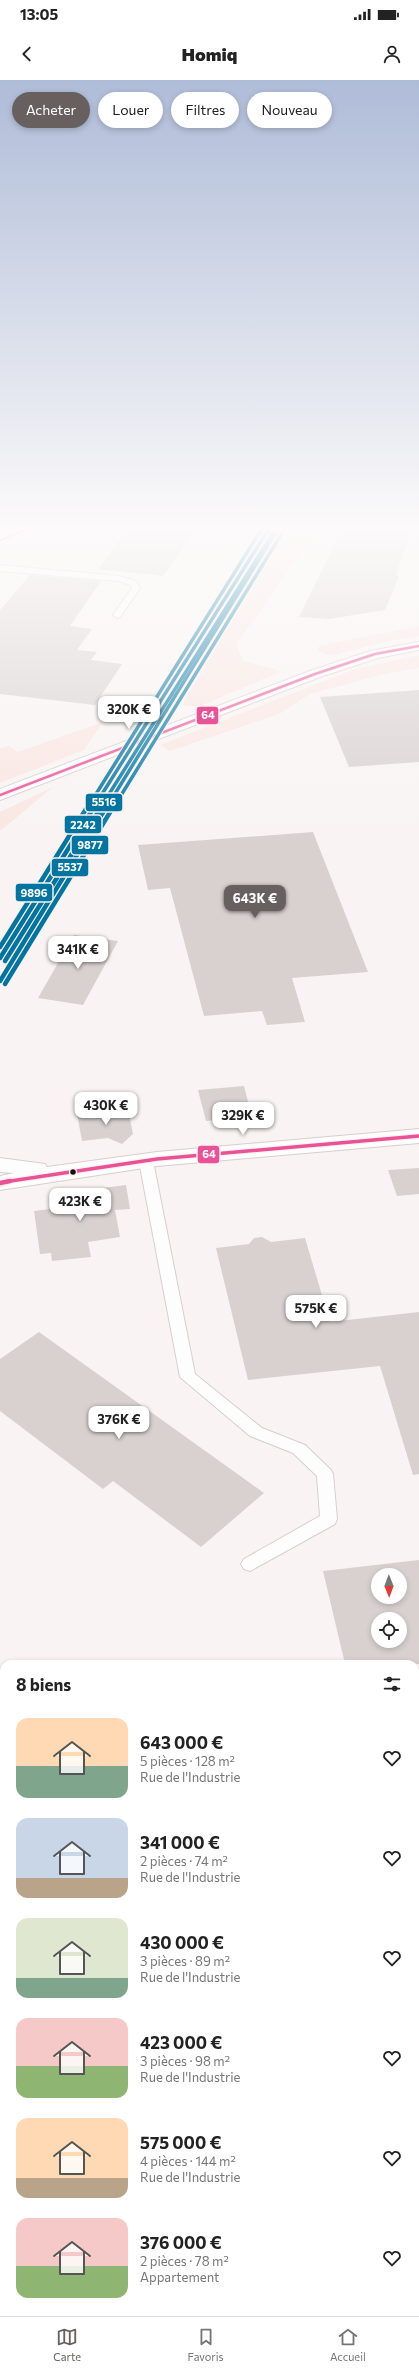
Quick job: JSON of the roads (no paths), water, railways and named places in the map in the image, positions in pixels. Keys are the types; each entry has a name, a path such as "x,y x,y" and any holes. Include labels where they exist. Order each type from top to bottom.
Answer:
{"main road":[{"path":"0,795 343,664 375,654 419,646"},
{"path":"0,1183 54,1172 146,1161 419,1136"},
{"path":"0,1164 54,1172"}],"lane":[{"path":"146,1161 188,1377 256,1432 299,1449 325,1474 329,1519 250,1564"}]}
